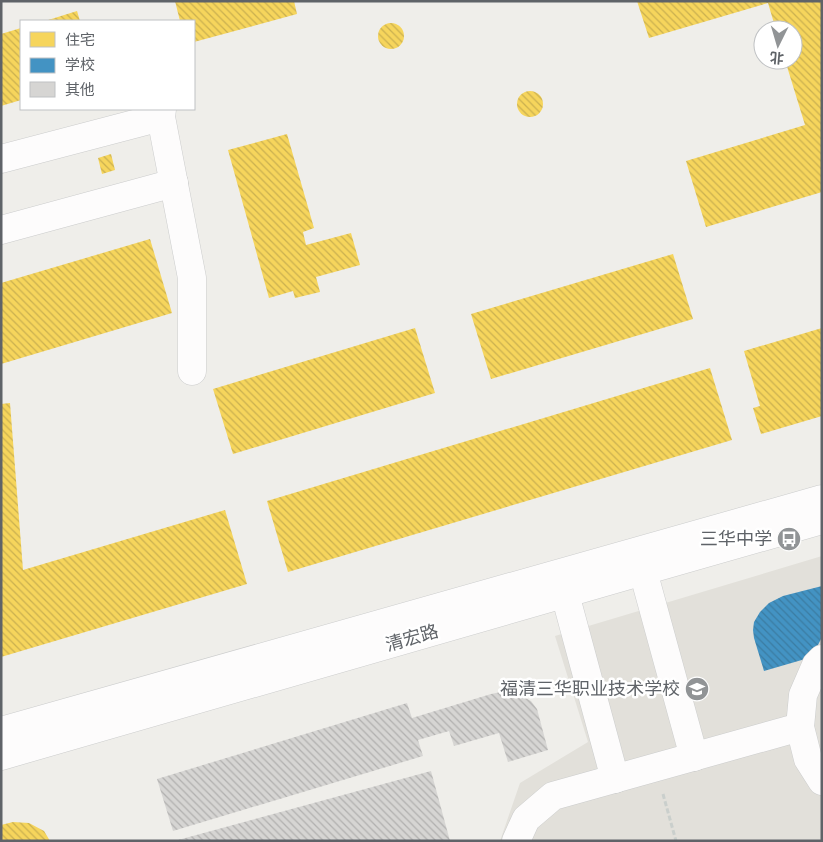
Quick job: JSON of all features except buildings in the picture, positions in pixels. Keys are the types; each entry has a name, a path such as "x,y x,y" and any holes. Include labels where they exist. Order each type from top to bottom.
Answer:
{"street":[{"path":"1,159 161,113 192,278 192,371"},
{"path":"1,230 174,183"},
{"name":"清宏路","path":"1,731 822,499"},
{"name":"清宏路","path":"1,756 822,520"},
{"path":"643,571 694,757"},
{"path":"565,594 615,778"},
{"path":"822,659 816,665 803,695 800,727 808,759 822,781"},
{"path":"516,841 526,819 553,796 800,727"}],"path":[{"path":"655,767 676,841"}],"shaded area":[{"name":"福清三华职业技术学校","path":"822,556 822,841 500,841 520,783 588,742 555,636"}],"place":[{"name":"三华中学","path":"789,539"},
{"name":"福清三华职业技术学校","path":"697,689"}]}
